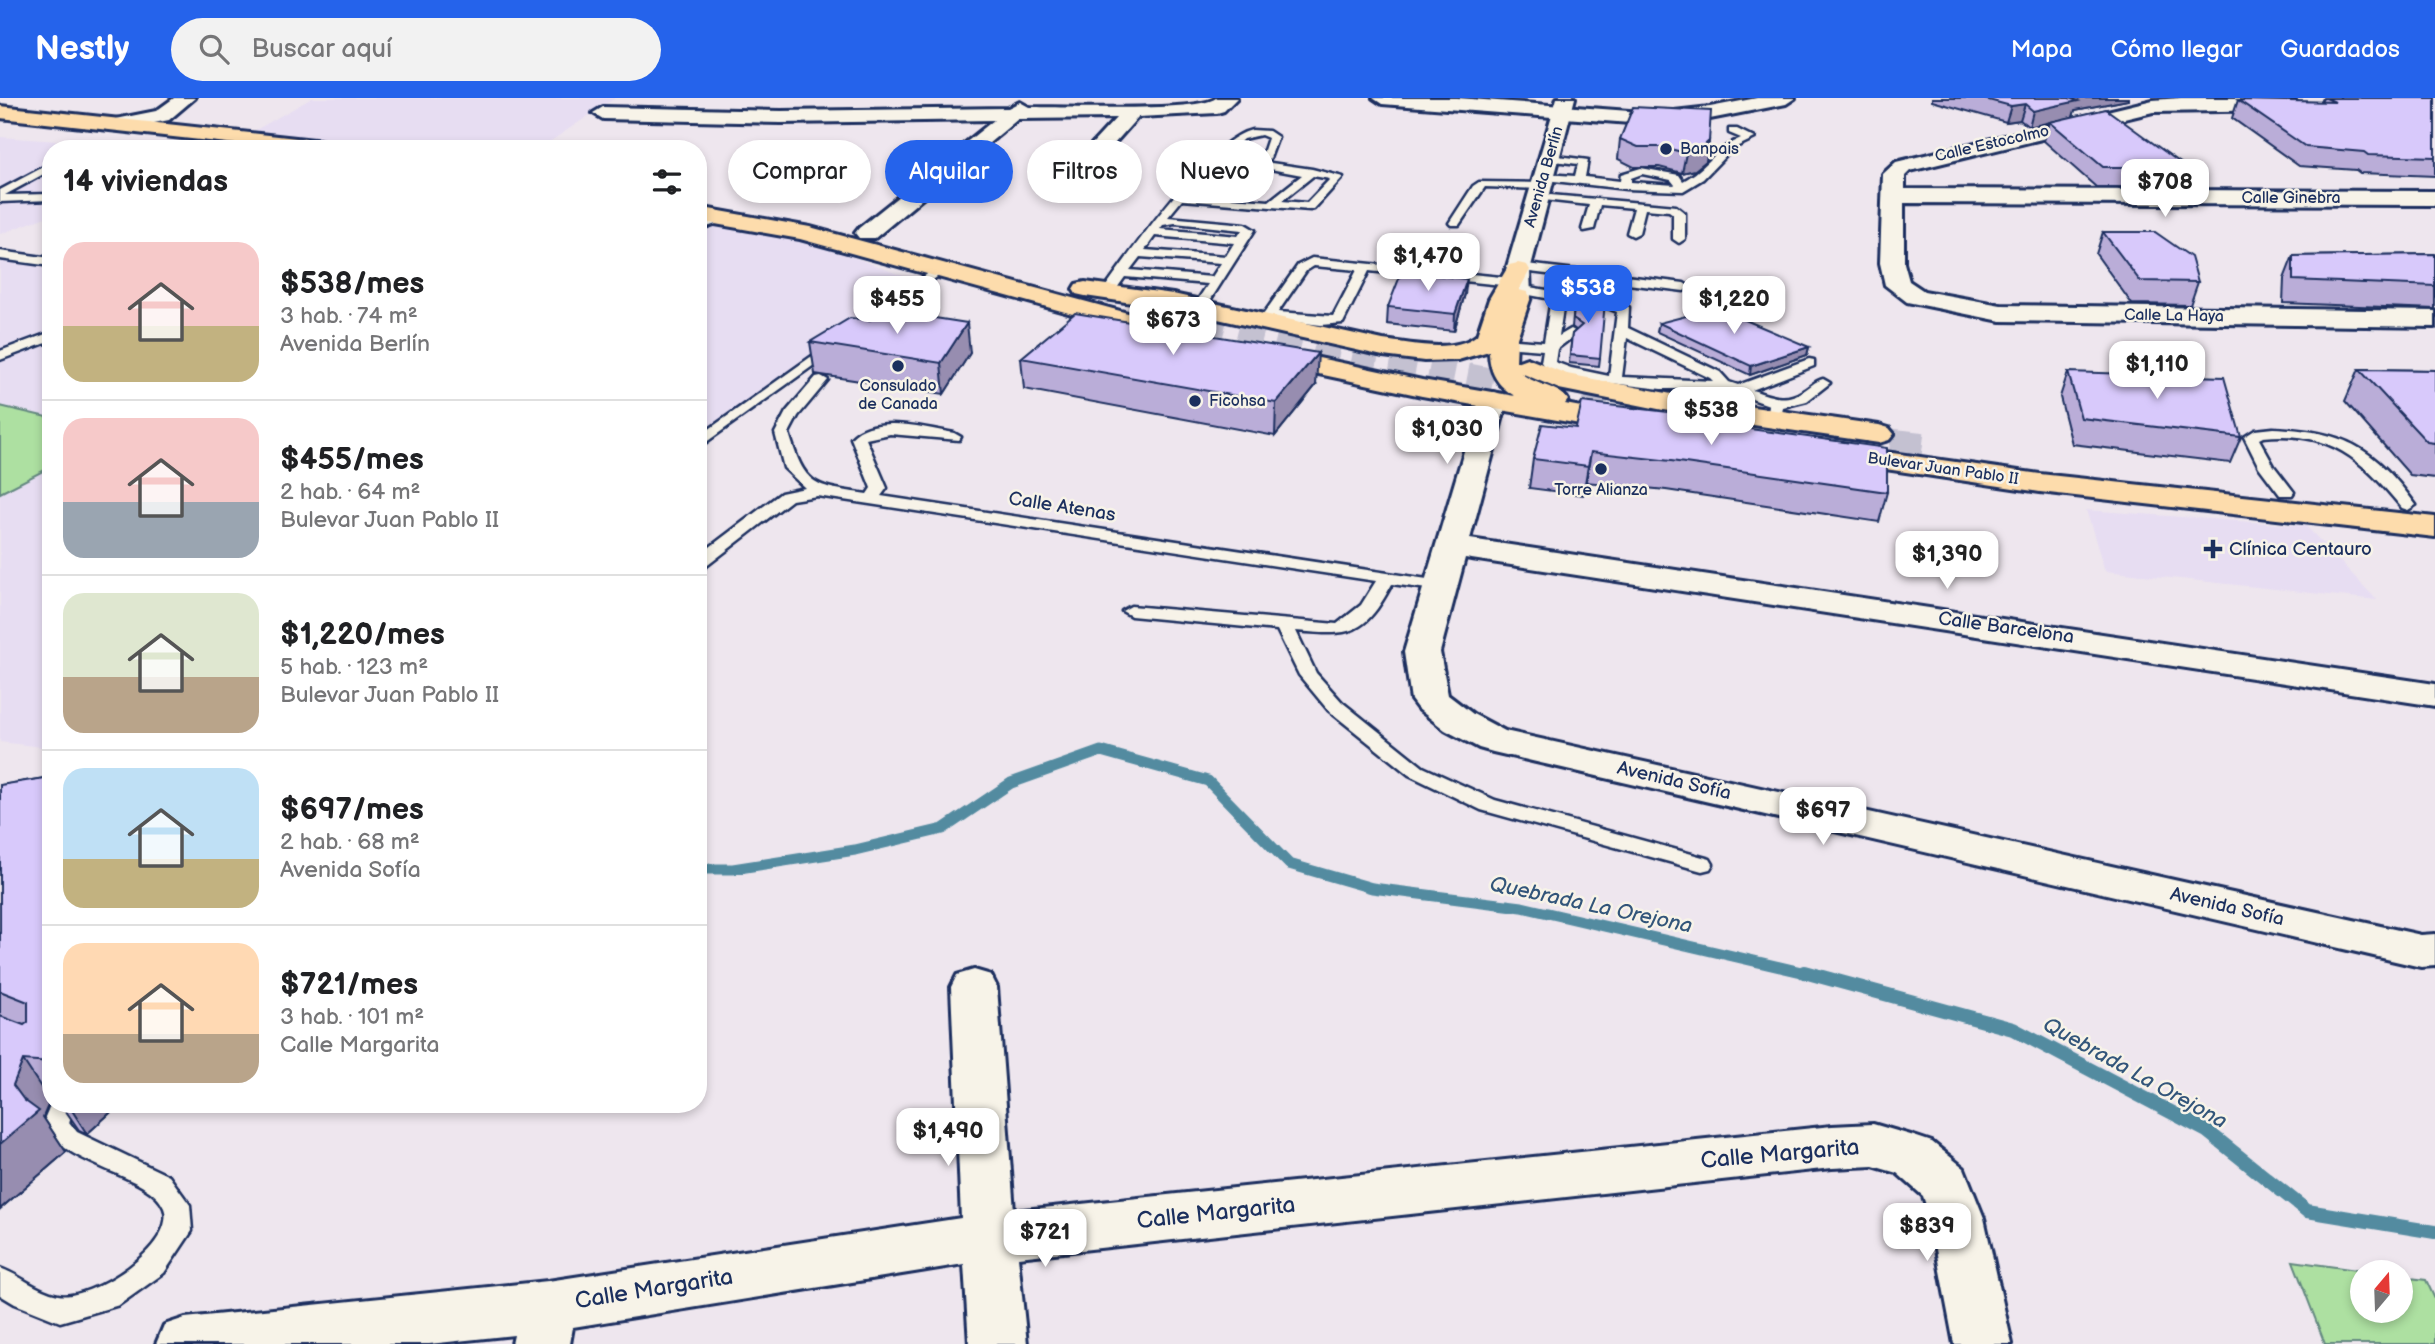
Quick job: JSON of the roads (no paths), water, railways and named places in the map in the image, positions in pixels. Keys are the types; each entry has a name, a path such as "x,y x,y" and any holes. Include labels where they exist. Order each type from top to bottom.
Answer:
{"main road":[{"path":"0,115 118,124 164,123 280,140"},
{"path":"0,115 212,140"},
{"path":"0,126 121,140"},
{"path":"707,197 940,269 1154,329 1203,340"},
{"path":"707,206 808,226 867,233 1199,307 1267,318 1398,352 1448,354 1473,350 1484,344 1491,332 1500,303 1517,281"},
{"path":"707,220 808,226"},
{"path":"1517,281 1518,354 1527,366 1559,381 1775,412 2102,473"},
{"path":"1517,281 1501,365 1510,378 1525,391 1569,405 1638,418 2258,509"},
{"path":"1105,285 1163,308"},
{"name":"Bulevar Juan Pablo II","path":"1239,348 1493,401 1668,430 2040,483 2435,527"},
{"name":"Bulevar Juan Pablo II","path":"1933,450 2102,473 2421,507"}],"street":[{"path":"164,123 186,98"},
{"path":"603,113 781,117 1024,105 1132,112 1208,109 1217,107 1228,98"},
{"path":"1394,98 1564,105 1674,119 1786,98"},
{"name":"Calle Estocolmo","path":"1916,297 1897,285 1892,263 1896,196 1894,174 1909,163 2153,106 2315,104"},
{"path":"867,233 1024,105"},
{"name":"Avenida Berlín","path":"1517,281 1564,105"},
{"path":"1106,140 1132,112"},
{"name":"Calle Ginebra","path":"1896,196 2435,198"},
{"name":"Calle La Haya","path":"1916,297 2001,313 2435,319"},
{"name":"Avenida Sofía","path":"1493,401 1422,652 1430,700 1459,722 1493,740 2421,951 2435,950"},
{"name":"Calle Barcelona","path":"1452,546 2435,695"},
{"path":"974,987 998,1344"},
{"name":"Calle Margarita","path":"185,1344 545,1325 989,1237 1832,1147 1873,1145 1914,1157 1945,1184 1957,1218 1983,1344"}],"lane":[{"path":"1455,223 1477,188 1483,184 1579,180 1626,186 1625,176 1641,172 1675,177 1683,188 1699,177 1728,147 1750,138 1733,131"},
{"path":"1235,140 1246,133 1259,132 1273,137 1272,140"},
{"path":"1544,180 1584,162 1579,180"},
{"path":"1252,203 1302,207 1314,205 1338,177 1274,166"},
{"path":"0,196 42,171"},
{"path":"1272,205 1312,172"},
{"path":"1544,180 1595,201 1678,210 1679,239"},
{"path":"27,199 42,191"},
{"path":"0,196 42,198"},
{"path":"1588,229 1595,201"},
{"path":"1105,285 1136,253 1175,203"},
{"path":"1633,233 1640,205"},
{"path":"1155,227 1175,220 1239,225 1249,230 1199,307"},
{"path":"1136,253 1229,260"},
{"path":"0,255 42,261"},
{"path":"1267,318 1307,264 1319,262 1517,281 1684,287"},
{"path":"1267,318 1328,322 1338,320 1365,267"},
{"path":"707,437 940,269"},
{"path":"1105,285 1216,281"},
{"path":"1517,281 1558,297 1575,299"},
{"path":"1558,297 1548,362 1551,366 1573,373 1688,388 1730,388 1809,363"},
{"path":"1605,302 1621,306 1624,310 1619,324 1615,379"},
{"path":"1619,324 1715,375 1730,388 1775,412 1802,400 1823,383"},
{"path":"1517,344 1551,347 1572,332"},
{"path":"0,356 42,340"},
{"path":"817,491 792,468 782,433 791,415 821,380"},
{"path":"871,499 878,488 858,438 863,433 874,429 954,438"},
{"path":"2286,492 2255,449 2251,437 2260,432 2300,433 2340,441 2373,464 2421,507"},
{"name":"Calle Atenas","path":"707,557 787,496 817,491 1441,586"},
{"path":"1131,611 1326,631 1351,626 1376,599 1386,578"},
{"path":"1284,627 1307,675 1335,706 1416,771 1488,805 1702,864"},
{"path":"0,1280 25,1295 60,1310 109,1296 154,1264 178,1231 177,1205 160,1184 68,1139 55,1124 59,1113"}],"waterway":[{"name":"Quebrada La Orejona","path":"707,869 733,869 855,850 943,829 1011,783 1101,751 1208,781 1289,864 1372,888 1522,907 1810,974"},
{"name":"Quebrada La Orejona","path":"1804,972 2013,1029 2207,1131 2307,1211 2435,1232"}],"tunnel":[{"path":"1163,308 1333,350 1695,421 1854,440"},
{"path":"1840,439 1933,450"}],"place":[{"name":"Banpais","path":"1666,149"},
{"name":"Consulado de Canada","path":"898,366"},
{"name":"Ficohsa","path":"1195,401"},
{"name":"Torre Alianza","path":"1601,469"},
{"name":"Clínica Centauro","path":"2213,549"}]}
